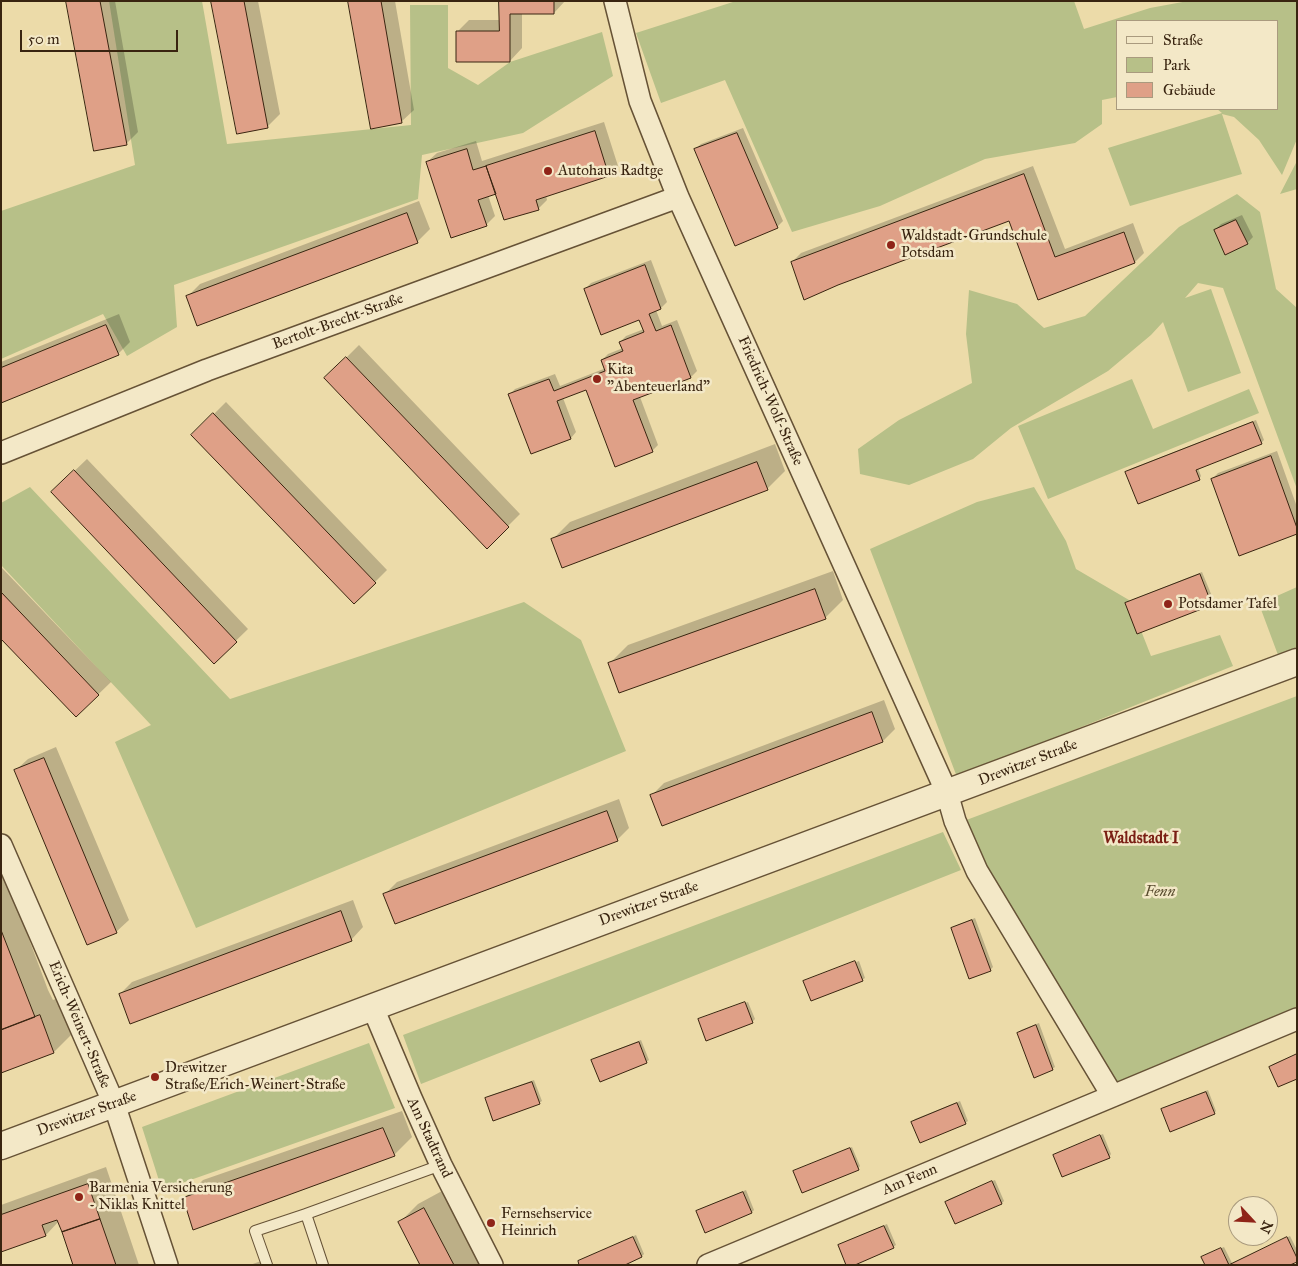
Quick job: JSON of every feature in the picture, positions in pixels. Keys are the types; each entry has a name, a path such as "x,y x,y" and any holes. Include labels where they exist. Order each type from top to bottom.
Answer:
{"street":[{"name":"Friedrich-Wolf-Straße","path":"615,1 640,101 678,197 947,793"},
{"name":"Bertolt-Brecht-Straße","path":"1,453 207,370 678,197"},
{"name":"Drewitzer Straße","path":"1,1146 1297,662"},
{"path":"947,793 955,821 977,871 1112,1095"},
{"name":"Erich-Weinert-Straße","path":"1,845 114,1104 167,1265"},
{"name":"Am Stadtrand","path":"373,1008 441,1165 492,1265"},
{"name":"Am Fenn","path":"708,1265 1297,1019"}],"lane":[{"path":"267,1265 255,1232 441,1165"},
{"path":"306,1214 323,1265"}],"green space":[{"path":"109,1 202,1 227,144 411,125 410,5 448,5 448,68 478,85 510,62 602,32 613,76 523,133 422,155 418,199 174,285 177,327 127,356 103,314 1,359 1,211 135,165"},
{"path":"736,1 1074,1 1084,29 1150,8 1188,1 1297,1 1297,139 1282,175 1259,140 1234,117 1222,114 1242,174 1130,206 1108,148 1222,113 1218,110 1278,110 1278,20 1116,20 1116,97 1102,100 1102,124 1075,143 985,159 880,206 792,232 725,80 661,103 636,33"},
{"path":"1297,161 1297,189 1280,194"},
{"path":"1237,194 1260,212 1276,289 1297,308 1297,489 1223,288 1198,283 1185,298 1211,289 1241,373 1188,392 1163,322 1151,335 1108,371 1011,428 973,459 909,485 860,474 858,449 899,420 972,383 966,334 969,290 1017,304 1044,328 1085,316 1179,227"},
{"path":"1132,379 1153,429 1249,389 1259,413 1048,499 1018,426"},
{"path":"30,487 230,699 524,602 581,640 626,751 196,928 115,742 151,725 1,565 1,503"},
{"path":"1034,487 1066,541 1076,569 1129,600 1151,656 1220,635 1233,666 957,777 870,549 977,502"},
{"path":"1297,587 1297,647 1278,655 1259,604"},
{"name":"Fenn","path":"1297,696 1297,1012 1116,1088 961,822"},
{"path":"943,832 961,870 421,1084 403,1035"},
{"path":"369,1043 395,1108 162,1190 142,1127"}],"building":[{"path":"66,1 100,1 127,145 94,151"},
{"path":"211,1 244,1 268,128 237,134"},
{"path":"348,1 381,1 402,123 371,129"},
{"path":"499,1 554,1 554,14 510,14 510,62 456,62 456,31 499,31"},
{"name":"Autohaus Radtge","path":"595,131 609,176 536,200 539,210 504,220 486,166"},
{"path":"737,133 778,228 735,246 694,149"},
{"path":"467,149 473,170 486,166 496,194 478,200 487,226 451,238 426,162"},
{"name":"Waldstadt-Grundschule Potsdam","path":"1024,174 1055,257 1124,232 1135,263 1038,300 1009,221 838,285 804,300 791,262"},
{"path":"407,213 418,243 197,326 186,296"},
{"path":"1236,220 1248,244 1225,255 1214,230"},
{"path":"645,265 661,309 649,314 656,331 671,325 691,378 633,400 653,452 615,467 586,390 557,401 571,439 531,454 508,394 549,379 554,391 605,371 601,360 623,351 619,342 644,332 639,320 601,335 584,289"},
{"path":"106,325 119,355 1,403 1,368"},
{"path":"346,357 509,527 487,549 324,378"},
{"path":"213,413 376,583 354,604 191,435"},
{"path":"1253,422 1262,444 1196,470 1200,480 1138,504 1125,472"},
{"path":"1271,456 1297,528 1297,534 1239,556 1211,479"},
{"path":"757,462 768,490 562,568 551,539"},
{"path":"74,470 237,642 214,664 51,492"},
{"name":"Potsdamer Tafel","path":"1200,574 1212,605 1137,634 1125,603"},
{"path":"815,589 826,619 619,693 608,663"},
{"path":"1,592 99,695 76,717 1,639"},
{"path":"872,712 883,742 662,826 650,795"},
{"path":"44,758 117,933 87,945 14,770"},
{"path":"607,811 618,841 395,924 383,894"},
{"path":"341,911 352,941 130,1024 119,994"},
{"path":"972,920 991,971 969,979 951,928"},
{"path":"1,930 35,1017 1,1030"},
{"path":"855,961 863,981 811,1001 803,981"},
{"path":"745,1002 753,1023 706,1041 698,1019"},
{"path":"40,1015 54,1053 1,1073 1,1030"},
{"path":"1036,1025 1053,1070 1034,1078 1017,1033"},
{"path":"639,1042 647,1063 600,1082 591,1060"},
{"path":"1297,1054 1297,1079 1278,1087 1269,1067"},
{"path":"532,1082 540,1104 493,1121 485,1098"},
{"path":"1206,1092 1215,1114 1170,1132 1161,1109"},
{"path":"957,1103 966,1124 920,1143 911,1122"},
{"path":"383,1128 395,1156 193,1230 183,1198"},
{"path":"1100,1135 1110,1158 1062,1177 1053,1155"},
{"path":"850,1148 859,1170 802,1193 793,1171"},
{"path":"992,1181 1002,1204 955,1224 945,1202"},
{"path":"88,1184 100,1219 62,1232 57,1220 42,1225 46,1236 1,1252 1,1215"},
{"path":"743,1192 752,1213 705,1233 696,1211"},
{"path":"424,1208 454,1265 420,1265 398,1222"},
{"path":"100,1219 116,1265 73,1265 62,1232"},
{"path":"884,1226 894,1248 855,1265 846,1265 838,1245"},
{"path":"633,1237 642,1257 625,1265 579,1265 578,1261"},
{"path":"1287,1237 1297,1262 1290,1265 1229,1265 1268,1246 1278,1246 1278,1241"},
{"path":"1221,1248 1229,1265 1205,1265 1201,1257"}],"place":[{"name":"Autohaus Radtge","path":"548,171"},
{"name":"Waldstadt-Grundschule Potsdam","path":"891,245"},
{"name":"Kita \"Abenteuerland\"","path":"597,379"},
{"name":"Potsdamer Tafel","path":"1168,604"},
{"name":"Drewitzer Straße/Erich-Weinert-Straße","path":"155,1077"},
{"name":"Barmenia Versicherung - Niklas Knittel","path":"79,1197"},
{"name":"Fernsehservice Heinrich","path":"491,1223"}],"district":[{"name":"Waldstadt I","path":"1141,839"}]}
